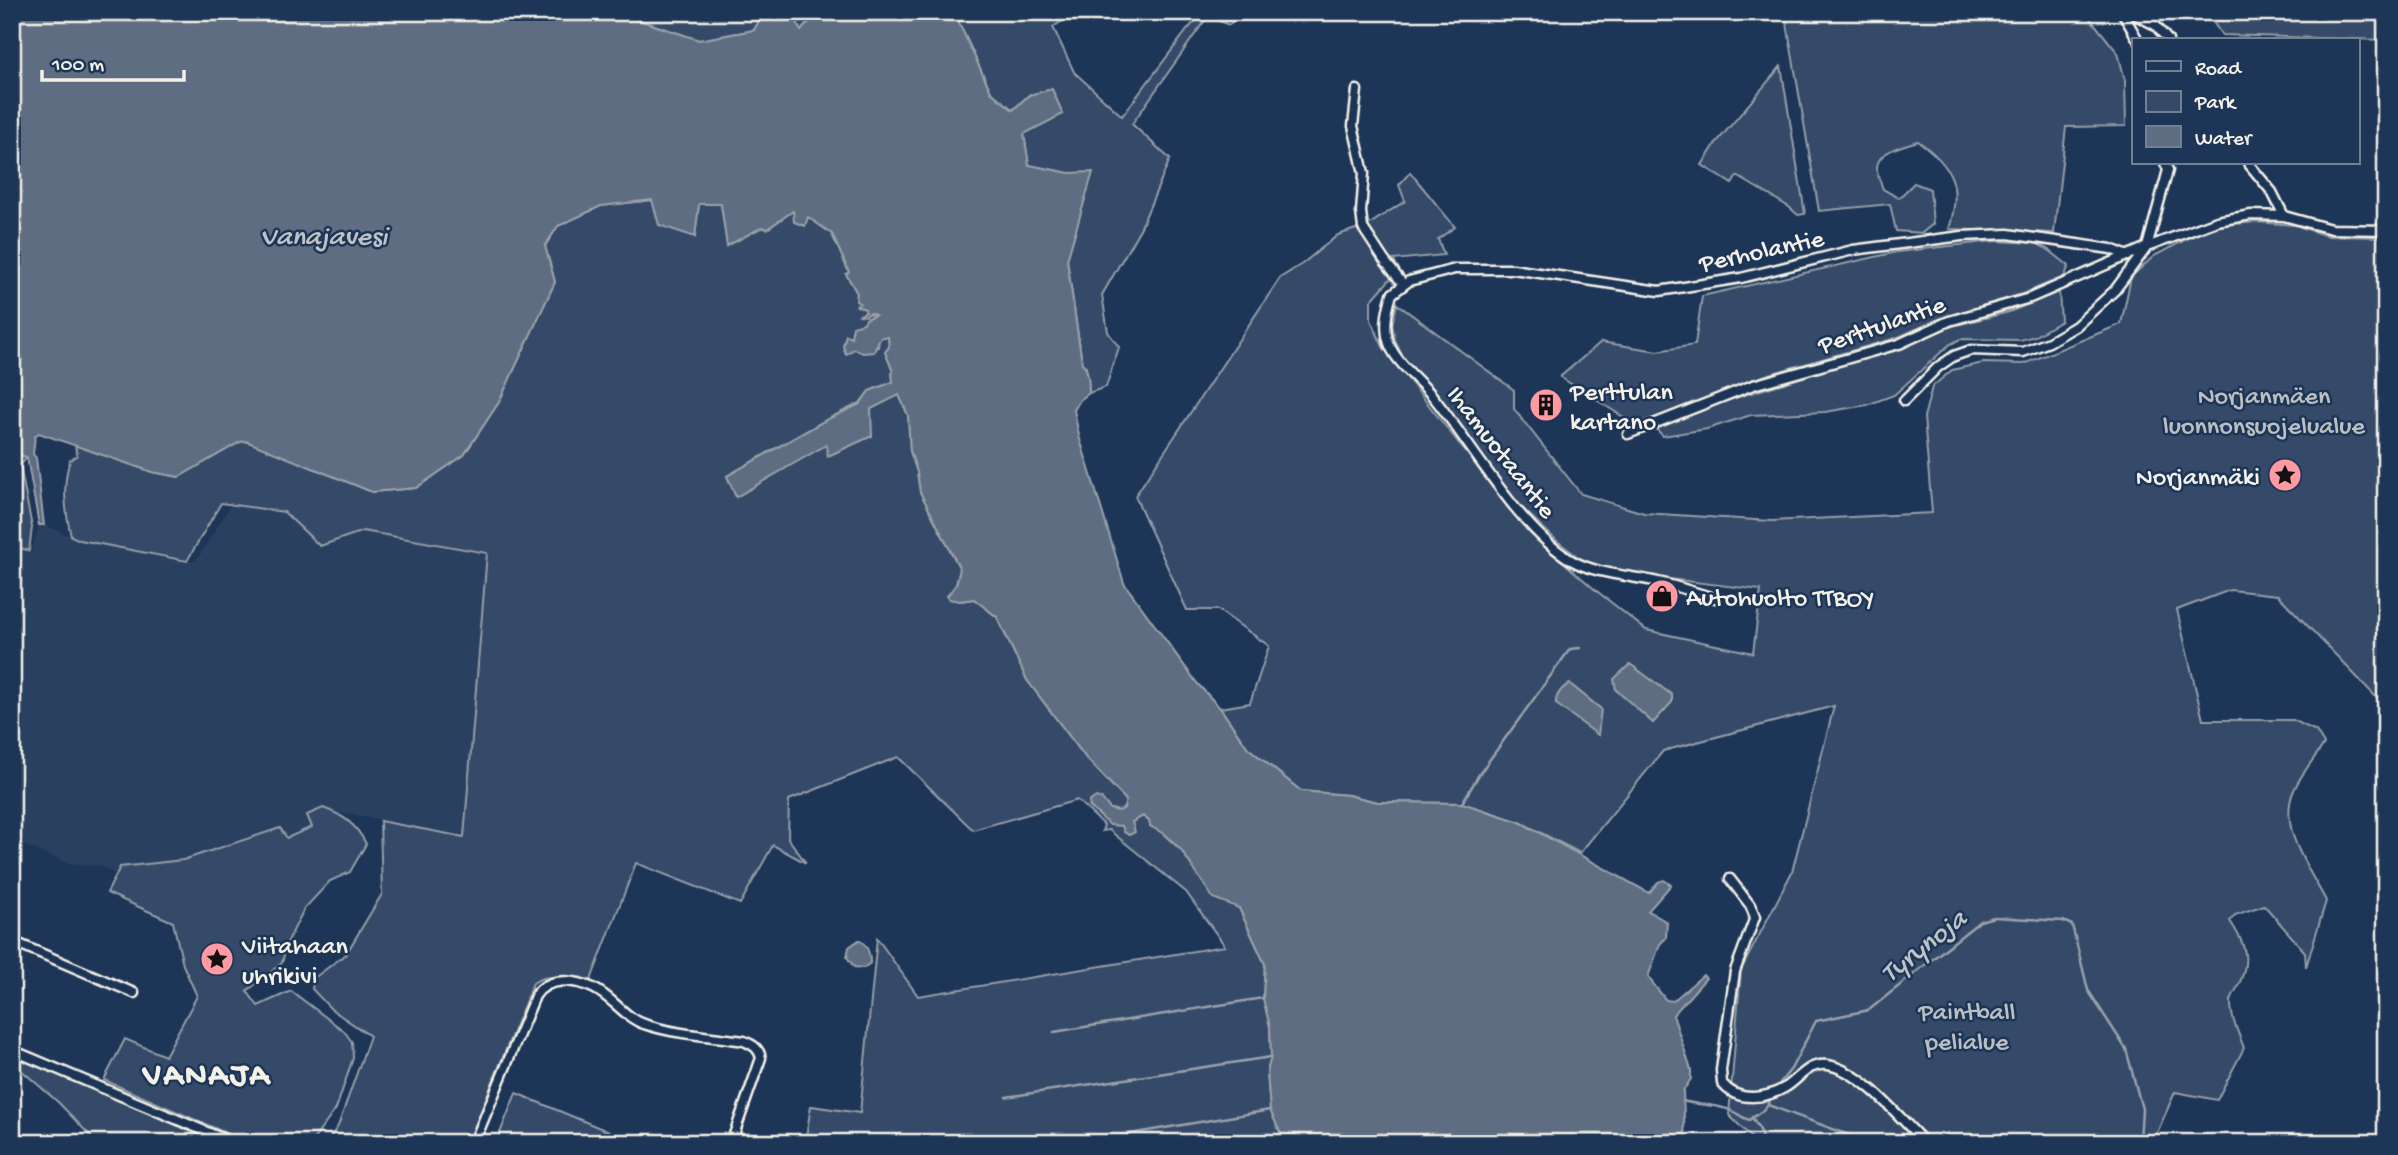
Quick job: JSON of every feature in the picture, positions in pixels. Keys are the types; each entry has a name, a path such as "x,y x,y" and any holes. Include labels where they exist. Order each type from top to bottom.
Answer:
{"street":[{"path":"2122,12 2137,38"},
{"path":"2130,12 2155,25 2166,38"},
{"path":"1357,90 1353,126 1364,173 1361,212 1363,228 1403,284"},
{"path":"2147,247 2168,170 2165,164"},
{"path":"2249,164 2272,192 2284,216"},
{"name":"Perttulantie","path":"1628,433 1753,385 1899,344 1949,321 2030,298 2217,220 2250,215 2284,216 2331,229 2386,230"},
{"name":"Perholantie","path":"1403,284 1455,269 1513,269 1659,291 1741,278 1853,250 1962,236 2008,234 2111,250 2128,256"},
{"name":"Perttulantie","path":"1905,401 1954,356 1971,351 2022,352 2049,342 2076,326 2127,276 2147,247"},
{"name":"Ihamuotaantie","path":"1403,284 1392,294 1388,307 1386,321 1390,346 1448,416 1511,502 1549,542 1568,558 1598,571 1659,582 1715,598"},
{"path":"1730,879 1750,905 1755,917 1735,971 1721,1070 1722,1083 1726,1089 1743,1097 1772,1094 1786,1087 1810,1068 1829,1065 1861,1082 1925,1143"},
{"path":"12,941 134,993"},
{"path":"474,1143 535,996 540,988 554,982 569,982 593,988 645,1025 680,1033 744,1041 753,1045 761,1058 731,1143"},
{"path":"12,1050 233,1143"}],"shaded area":[{"path":"231,505 284,512 320,546 363,531 487,553 464,837 323,808 312,827 286,838 280,828 183,860 120,867 115,874 101,866 72,865 12,840 12,548 31,553 39,525 44,525 80,540 195,562"}],"green space":[{"path":"625,12 764,12 754,30 699,40 633,18"},
{"path":"797,12 817,12 801,31"},
{"path":"954,12 987,12 988,19 989,12 1072,12 1053,27 1074,72 1122,116 1203,12 1236,12 1235,19 1229,25 1208,16 1132,124 1170,159 1141,227 1102,295 1108,332 1119,347 1106,387 1089,393 1067,260 1092,173 1069,173 1029,165 1024,134 1029,95 1013,110 991,92"},
{"path":"1785,12 2085,12 2118,53 2125,80 2126,126 2066,127 2054,233 1949,229 1955,201 1952,179 1940,160 1918,141 1887,152 1879,161 1877,170 1883,189 1899,198 1914,183 1930,189 1933,224 1922,233 1896,231 1890,204 1819,211"},
{"path":"2206,12 2386,15 2386,40 2222,35"},
{"path":"1781,66 1805,214 1798,215 1737,176 1732,184 1702,165 1716,143"},
{"path":"1410,172 1455,227 1438,239 1444,255 1393,260 1399,269 1371,301 1371,320 1383,347 1528,531 1593,588 1646,630 1753,653 1761,590 1620,573 1582,560 1556,540 1517,503 1433,388 1403,358 1392,324 1397,304 1514,390 1514,409 1581,494 1644,513 1771,521 1932,513 1924,417 1932,387 1952,370 1983,363 2024,364 2121,324 2131,277 2154,256 2212,226 2256,222 2295,225 2327,236 2386,237 2386,703 2376,697 2278,595 2230,590 2177,610 2203,720 2293,720 2316,731 2324,744 2294,790 2290,819 2292,833 2304,862 2326,901 2306,967 2305,952 2264,905 2235,915 2230,921 2242,943 2245,957 2243,973 2231,1001 2233,1019 2244,1048 2217,1100 2175,1092 2156,1135 2159,1143 1757,1143 1729,1115 1741,970 1792,872 1834,706 1663,751 1580,853 1520,822 1462,803 1378,802 1348,795 1301,791 1248,748 1220,708 1250,703 1269,646 1218,610 1187,610 1135,496 1280,278 1338,235 1368,225 1405,201 1399,185"},
{"path":"652,200 695,237 699,204 721,204 727,246 762,227 767,229 794,210 832,234 849,272 846,274 857,293 856,301 860,303 857,305 865,308 866,313 876,315 851,338 846,335 846,354 854,349 878,347 882,337 888,337 889,347 885,352 892,369 893,382 869,391 860,403 727,476 736,496 827,444 828,455 871,409 899,394 908,415 910,451 920,492 960,569 956,585 947,596 960,601 974,599 997,617 1027,680 1086,758 1126,800 1124,808 1119,811 1110,809 1106,804 1090,807 1098,813 1132,824 1143,816 1181,850 1213,897 1239,908 1265,964 1263,998 1270,1026 1271,1057 1267,1072 1270,1110 1285,1143 805,1143 811,1106 860,1113 877,938 918,996 1225,946 1186,892 1109,830 1102,831 1104,825 1077,800 973,830 898,757 789,800 788,838 806,863 773,845 740,904 636,863 589,985 553,977 533,983 468,1143 326,1143 338,1126 370,1036 331,1009 312,989 314,978 346,954 382,894 380,821 464,837 487,553 363,531 320,546 284,512 221,503 187,561 80,540 71,536 65,498 70,460 77,456 75,445 152,472 179,477 246,441 372,492 416,488 464,455 499,402 555,282 545,246 558,226 601,206"},
{"path":"1994,241 2036,243 2069,266 2064,277 2022,294 1939,319 1896,338 1766,375 1718,396 1636,425 1560,377 1601,342 1657,351 1695,345 1702,296 1897,252"},
{"path":"2059,292 2061,321 2035,336 2020,340 1960,339 1949,345 1894,395 1867,405 1825,412 1751,415 1707,429 1663,436 1655,428 1725,401 1899,348 1949,327 2009,312"},
{"path":"12,451 27,457 20,466 32,527 29,551 12,545"},
{"path":"323,808 348,821 366,844 350,872 330,881 304,909 287,943 282,963 247,991 258,1006 291,991 344,1031 352,1042 353,1058 336,1109 311,1143 249,1143 104,1080 125,1039 165,1056 197,996 183,965 173,922 107,893 120,867 183,860 280,828 287,838 312,827 307,815"},
{"path":"12,1054 219,1143 97,1143 59,1103 12,1062"},
{"path":"516,1093 636,1143 496,1143"}],"water":[{"name":"Vanajavesi","path":"12,12 625,12 633,18 699,40 754,30 764,12 797,12 801,31 817,12 954,12 991,92 1013,110 1029,95 1052,89 1063,114 1024,134 1029,165 1069,173 1093,172 1067,260 1082,363 1089,385 1089,393 1080,400 1074,410 1079,436 1124,583 1248,748 1301,791 1348,795 1378,802 1462,803 1520,822 1649,893 1658,882 1664,880 1671,885 1648,911 1667,922 1666,938 1660,944 1648,977 1666,1000 1673,1001 1703,975 1706,978 1673,1015 1691,1070 1691,1079 1683,1091 1685,1143 1285,1143 1270,1110 1267,1072 1271,1057 1270,1027 1263,998 1265,964 1239,908 1213,898 1181,850 1166,835 1150,826 1143,816 1132,822 1135,832 1129,835 1124,832 1122,826 1110,825 1090,807 1089,802 1096,797 1102,799 1110,809 1119,811 1124,808 1126,800 1086,758 1027,680 997,617 974,599 960,601 947,596 956,585 960,569 920,492 910,451 908,415 899,395 871,409 872,436 828,456 826,445 736,497 727,476 826,420 860,404 869,391 893,382 892,369 885,352 889,347 888,337 879,340 874,352 863,353 854,349 846,354 843,346 846,335 851,337 853,326 864,323 875,315 860,315 866,312 865,309 857,306 860,303 856,301 857,293 846,274 849,272 832,234 808,217 805,226 794,222 793,211 767,229 762,227 727,246 721,204 699,204 695,237 659,225 652,200 601,206 558,226 545,246 555,282 499,402 464,455 416,488 372,492 246,441 179,477 152,472 39,433 35,436 33,454 36,458 44,525 39,525 27,457 12,451"},
{"path":"1630,664 1672,695 1672,702 1653,723 1616,690 1614,679"},
{"path":"1570,684 1601,709 1598,735 1556,704 1560,692"},
{"path":"859,940 870,956 870,963 864,968 854,967 847,957 849,947"}],"waterway":[{"path":"1462,803 1480,773 1570,649 1580,648"},
{"name":"Tyrynoja","path":"1775,1089 1791,1069 1816,1021 1869,1010 1980,921 1994,917 2063,921 2072,925 2088,990 2126,1049 2142,1109 2140,1141"},
{"path":"1054,1032 1263,998"},
{"path":"1006,1097 1271,1057"},
{"name":"Tyrynoja","path":"1683,1101 1726,1109 1749,1120 1765,1109 1772,1096"},
{"path":"1768,1105 1857,1138 1862,1143"},
{"path":"912,1143 1112,1137 1270,1110"},
{"path":"1752,1117 1760,1130 1763,1143"}],"place":[{"name":"Perttulan kartano","path":"1546,405"},
{"name":"Norjanmäki","path":"2285,475"},
{"name":"Autohuolto TTBOY","path":"1662,596"},
{"name":"Viitahaan uhrikivi","path":"217,959"}],"district":[{"name":"VANAJA","path":"207,1071"}],"park label":[{"name":"Norjanmäen luonnonsuojelualue","path":"2264,409"},
{"name":"Paintball pelialue","path":"1967,1025"}]}
